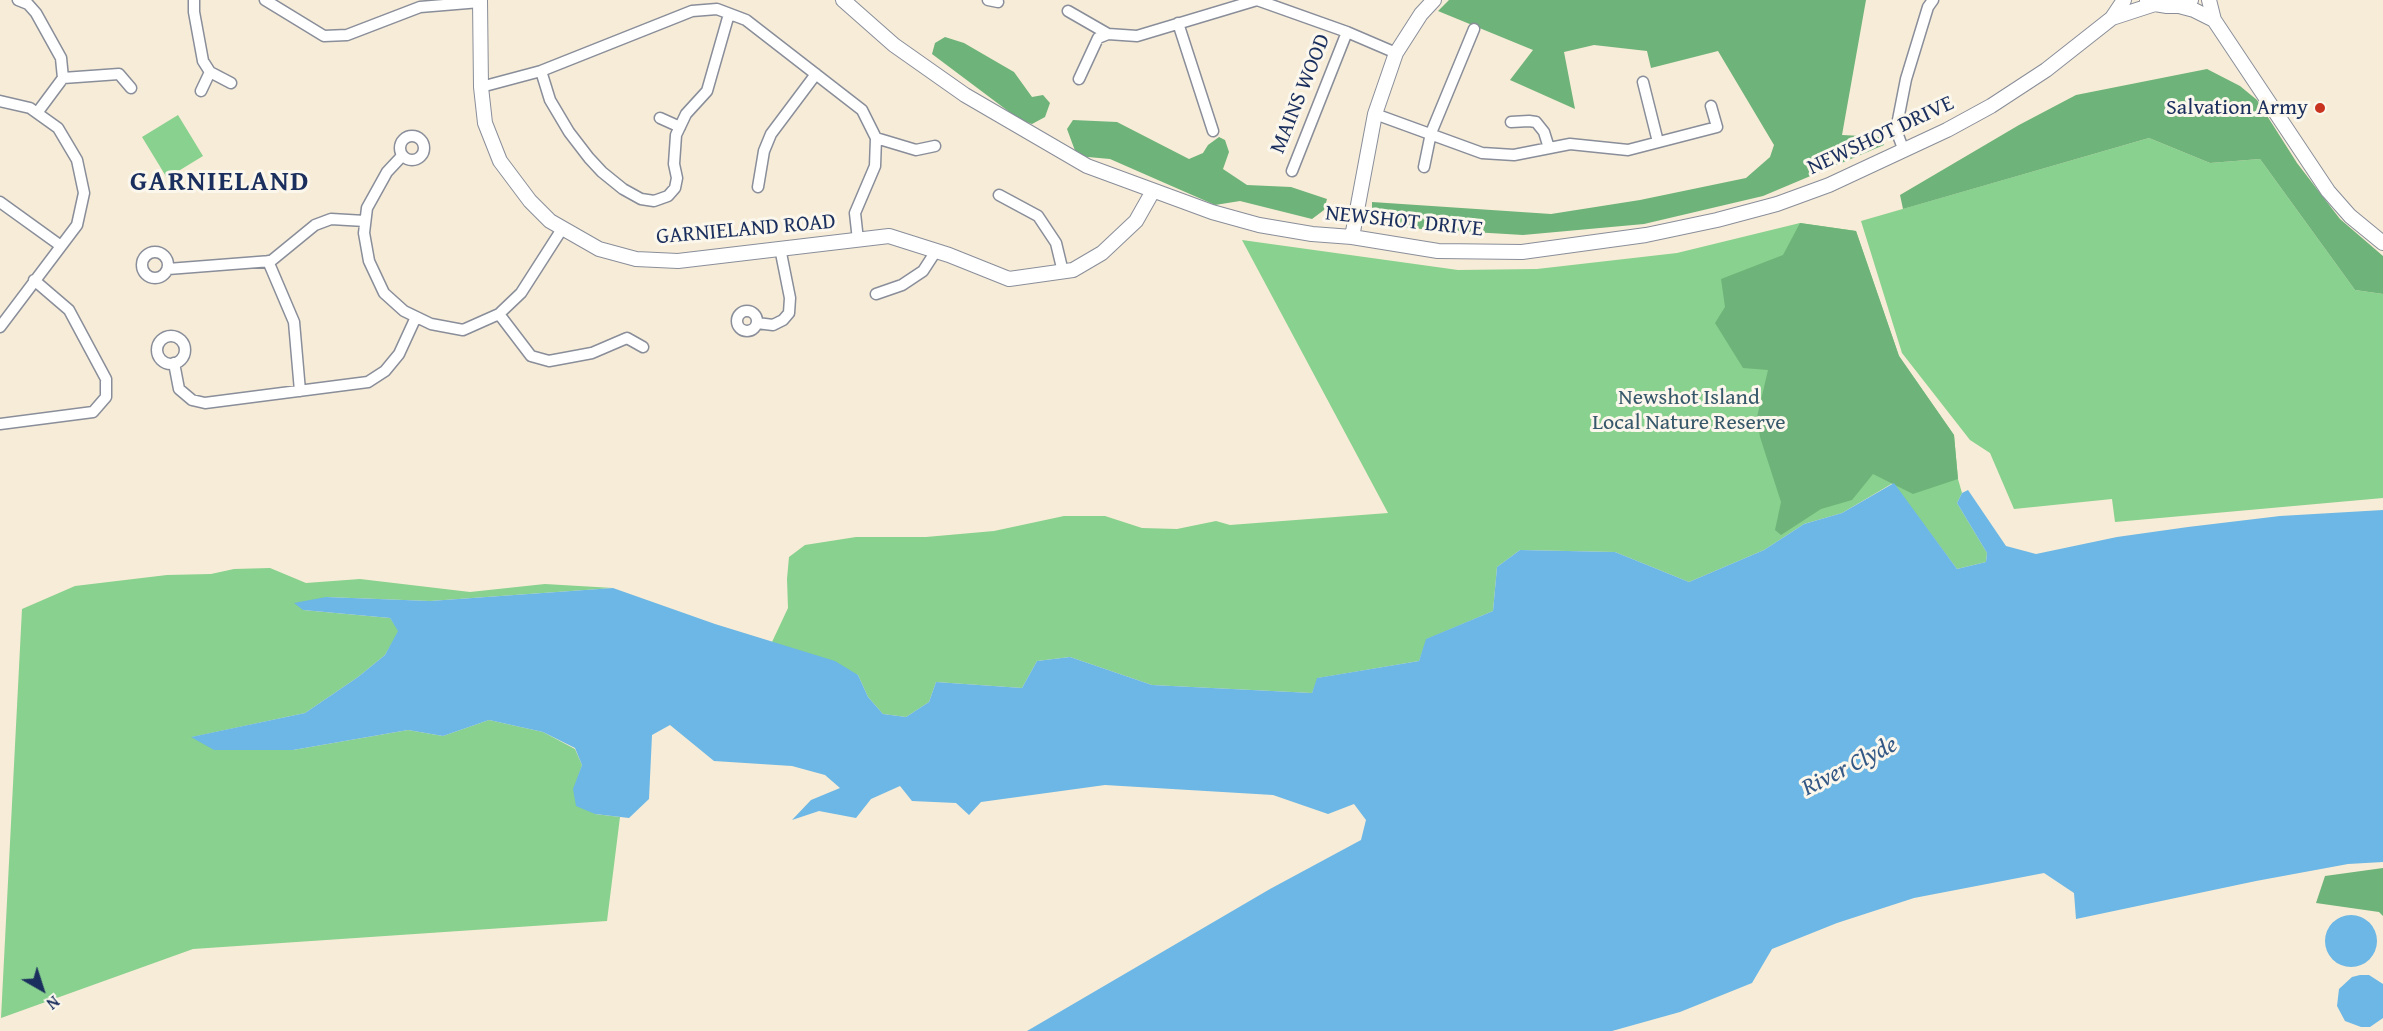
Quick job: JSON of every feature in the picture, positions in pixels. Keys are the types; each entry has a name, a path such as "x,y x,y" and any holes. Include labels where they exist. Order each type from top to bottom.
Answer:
{"street":[{"path":"18,0 28,4 36,13 61,58 63,78 37,113"},
{"path":"194,0 203,61 210,72 231,83"},
{"path":"265,0 324,36 347,35 416,4 480,1"},
{"name":"NEWSHOT DRIVE","path":"843,0 894,45 1008,121 1087,166 1153,191 1212,212 1259,225 1312,234 1352,237 1438,251 1522,252 1646,235 1717,220 1777,204 1829,185 1904,151 1991,106 2046,70 2112,18 2151,2"},
{"name":"MAINS WOOD","path":"1108,33 1137,36 1257,0 1347,32 1396,53"},
{"path":"1352,237 1375,114 1396,53 1421,14 1434,0"},
{"path":"1904,151 1896,130 1906,79 1928,7 1933,0"},
{"name":"NEWSHOT DRIVE","path":"2112,18 2124,0"},
{"path":"2209,0 2214,20 2328,191 2350,216 2383,243"},
{"name":"GARNIELAND ROAD","path":"480,1 481,87 485,123 500,161 530,201 562,229 599,249 636,259 678,261 889,236 1009,279 1073,270 1102,253 1136,221 1153,191"},
{"path":"2151,2 2185,3 2214,20"},
{"path":"481,87 541,70 692,11 717,9 746,20 862,110 876,138 874,166 855,213 858,240"},
{"path":"1068,11 1108,33"},
{"path":"541,70 550,100 588,158 623,189 641,199 654,201 668,196 675,188 677,178 674,164 676,135 686,114 707,91 729,14"},
{"path":"1178,23 1213,130"},
{"path":"1424,167 1431,133 1474,29"},
{"name":"MAINS WOOD","path":"1292,171 1347,32"},
{"path":"1079,79 1098,38 1108,33"},
{"path":"201,91 210,72"},
{"path":"63,78 119,74 131,88"},
{"path":"758,187 764,151 771,134 816,74"},
{"path":"1643,82 1658,142"},
{"path":"0,102 30,108 58,128 77,160 84,193 77,225 0,327"},
{"path":"1375,114 1482,153 1514,156 1570,144 1628,150 1717,127 1711,106"},
{"path":"660,118 680,127"},
{"path":"1511,122 1536,122 1544,132 1549,148"},
{"path":"876,138 915,150 934,146"},
{"path":"402,156 387,172 368,208 364,233 369,261 384,293 404,311 431,324 463,330 499,314 521,293 562,229"},
{"path":"999,195 1038,216 1056,243 1063,272"},
{"path":"0,202 61,246"},
{"path":"168,269 268,261 315,225 331,219 365,221"},
{"path":"757,324 773,325 783,320 789,313 790,298 780,248"},
{"path":"876,294 902,285 923,271 936,251"},
{"path":"268,261 294,322 300,391"},
{"path":"0,424 93,412 106,397 106,379 69,310 34,280"},
{"path":"499,314 531,356 549,361 592,353 627,338 643,347"},
{"path":"174,363 179,389 192,400 205,403 368,382 385,371 399,354 416,317"}],"green space":[{"path":"1449,0 1866,0 1842,135 1881,137 1884,145 1763,196 1644,224 1523,235 1372,226 1372,202 1551,214 1640,200 1746,178 1770,157 1774,145 1718,51 1651,68 1647,51 1594,45 1564,52 1575,109 1510,80 1533,50 1438,11"},
{"path":"945,37 964,43 1014,72 1032,97 1043,95 1050,103 1045,117 1032,124 1020,120 932,54 935,43"},
{"path":"2207,69 2240,86 2257,100 2297,163 2340,219 2383,256 2383,294 2355,290 2260,159 2210,163 2149,138 1903,209 1900,195 2019,125 2076,95"},
{"path":"178,115 203,156 167,178 142,137"},
{"path":"1073,120 1117,122 1189,159 1203,153 1208,145 1219,137 1225,140 1229,152 1223,169 1247,185 1291,187 1327,199 1324,210 1312,219 1240,201 1215,205 1110,159 1077,156 1067,129"},
{"path":"2149,138 2210,163 2260,159 2355,290 2383,294 2383,498 2115,522 2112,499 2014,509 1990,453 1970,440 1902,353 1861,221"},
{"name":"Newshot Island Local Nature Reserve","path":"1800,223 1856,231 1899,356 1954,435 1958,479 1962,493 1957,503 1987,553 1986,562 1957,569 1893,483 1842,513 1804,524 1764,550 1689,582 1615,552 1520,550 1497,567 1493,611 1427,639 1419,661 1318,678 1312,693 1152,685 1070,657 1037,661 1022,688 936,682 929,702 906,717 883,714 868,697 858,675 772,642 788,608 789,557 805,545 856,537 926,537 994,531 1064,516 1105,516 1142,528 1177,529 1216,521 1230,525 1388,513 1242,240 1458,270 1537,269 1677,253"},
{"path":"1800,223 1856,231 1899,356 1954,435 1958,479 1913,494 1873,474 1852,500 1821,509 1781,535 1775,530 1781,502 1760,437 1757,417 1768,370 1743,368 1715,323 1725,307 1721,279 1783,255"},
{"path":"270,568 306,583 360,579 470,592 545,584 613,588 430,601 326,597 303,610 390,618 399,631 385,655 358,677 305,713 192,737 293,750 408,730 443,736 489,720 543,732 575,749 582,765 574,789 595,814 620,817 607,921 193,949 1,1018 22,609 75,586 167,575 211,574 234,569"},
{"path":"2383,868 2383,916 2379,912 2316,903 2325,876"}],"water":[{"name":"River Clyde","path":"1894,483 1957,569 1986,562 1987,553 1957,503 1962,493 1968,490 2006,546 2036,554 2117,537 2188,527 2280,516 2383,510 2383,862 2348,864 2256,881 2076,919 2074,893 2044,873 1914,898 1837,923 1772,949 1752,983 1680,1012 1612,1031 1027,1031 1270,889 1361,840 1366,820 1354,804 1328,814 1273,795 1105,785 981,802 969,815 956,803 912,801 900,786 871,799 856,818 819,811 792,820 811,800 840,788 825,775 792,766 714,761 670,725 652,735 649,799 629,818 595,814 576,806 573,789 582,765 575,748 543,732 489,720 443,736 408,730 293,750 214,750 191,737 305,713 358,677 385,655 398,631 390,618 303,610 294,603 326,597 430,601 613,588 715,624 835,661 858,675 868,697 883,714 906,717 929,702 936,682 1022,688 1037,661 1070,657 1152,685 1312,693 1317,678 1419,661 1426,639 1493,611 1497,567 1520,550 1615,552 1689,582 1764,550 1804,524 1842,513"},
{"path":"2346,915 2356,915 2370,922 2377,941 2370,960 2356,967 2346,967 2336,963 2329,956 2325,946 2325,936 2329,926 2336,919"},
{"path":"2369,975 2383,984 2383,1018 2370,1027 2361,1027 2345,1021 2337,1006 2339,989 2352,977"}],"place":[{"name":"Salvation Army","path":"2320,108"}],"district":[{"name":"GARNIELAND","path":"220,183"}]}
